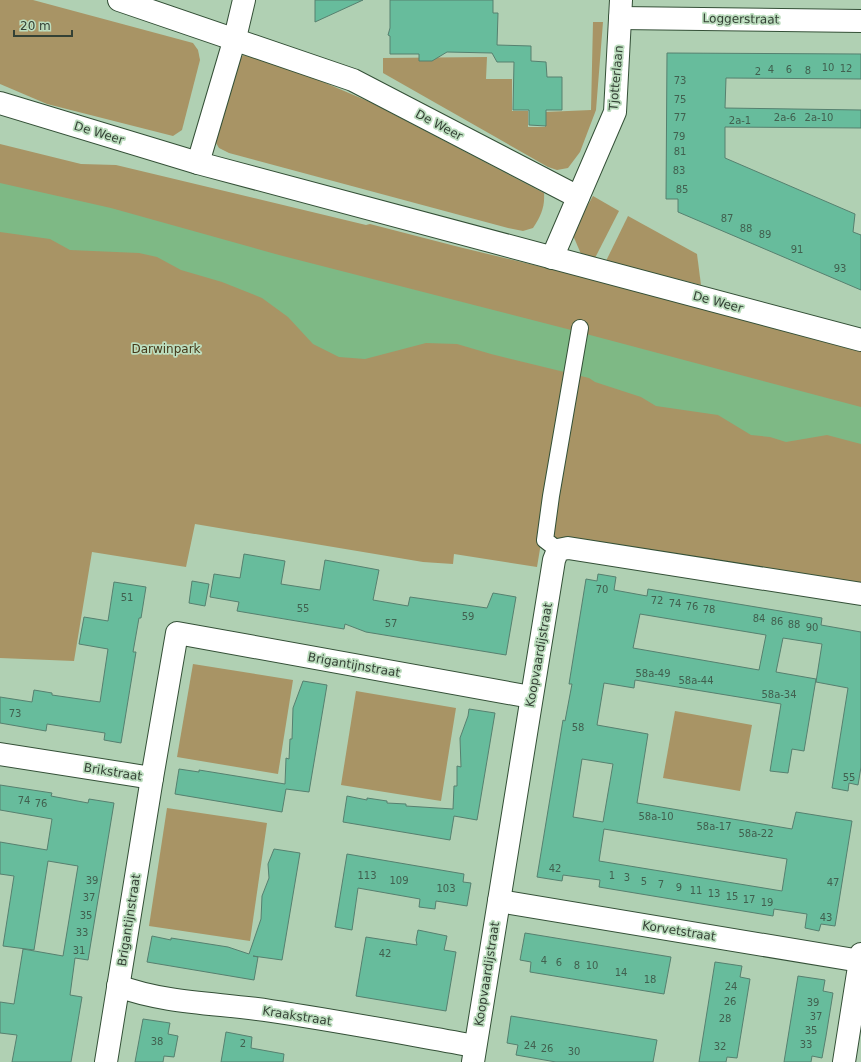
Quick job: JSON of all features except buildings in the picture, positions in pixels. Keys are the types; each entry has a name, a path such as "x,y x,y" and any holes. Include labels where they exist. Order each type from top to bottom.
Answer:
{"street":[{"name":"De Weer","path":"119,0 234,38 353,80 578,197"},
{"path":"198,163 244,0"},
{"name":"Loggerstraat","path":"621,9 861,20"},
{"name":"Tjotterlaan","path":"578,197 615,112 621,9"},
{"name":"De Weer","path":"0,103 198,163 861,340"},
{"path":"552,258 578,197"},
{"path":"580,328 550,496 545,540 558,550 568,548 861,594"},
{"name":"Koopvaardijstraat","path":"474,1054 531,697 554,560 558,550"},
{"name":"Brigantijnstraat","path":"177,633 531,697"},
{"name":"Brikstraat","path":"0,754 152,778 177,633"},
{"name":"Brigantijnstraat","path":"106,1062 152,778"},
{"name":"Korvetstraat","path":"499,901 860,958"},
{"path":"844,1062 860,958"},
{"name":"Kraakstraat","path":"118,986 140,994 271,1011 474,1054"}],"green space":[{"path":"0,0 33,0 193,43 198,50 200,60 182,130 173,136 47,104 0,84"},
{"path":"593,22 603,22 596,110 580,152 568,168 557,170 548,167 383,73 383,58 487,57 486,79 512,79 512,111 528,111 528,127 545,127 545,112 591,110"},
{"path":"243,55 288,67 370,102 544,193 542,211 533,228 523,231 508,228 229,153 219,148 213,138 236,65"},
{"name":"Darwinpark","path":"0,144 81,164 116,165 366,225 370,224 600,281 861,350 861,584 549,538 541,543 537,567 454,554 453,564 423,562 195,524 186,567 92,552 74,661 0,658"},
{"path":"593,196 619,211 595,258 581,254 572,233"},
{"path":"628,216 697,254 701,285 606,261"},
{"path":"193,664 293,680 278,774 177,757"},
{"path":"356,691 456,708 441,801 341,785"},
{"path":"675,711 752,725 740,791 663,778"},
{"path":"167,808 267,823 250,941 149,926"}],"shaded area":[{"path":"0,183 111,208 279,255 575,331 861,407 861,444 827,435 786,442 770,437 751,435 718,415 656,406 641,397 595,382 589,378 491,354 457,344 426,343 365,359 339,357 313,344 288,317 262,298 222,282 181,270 157,257 139,253 70,250 50,239 0,232"}]}
